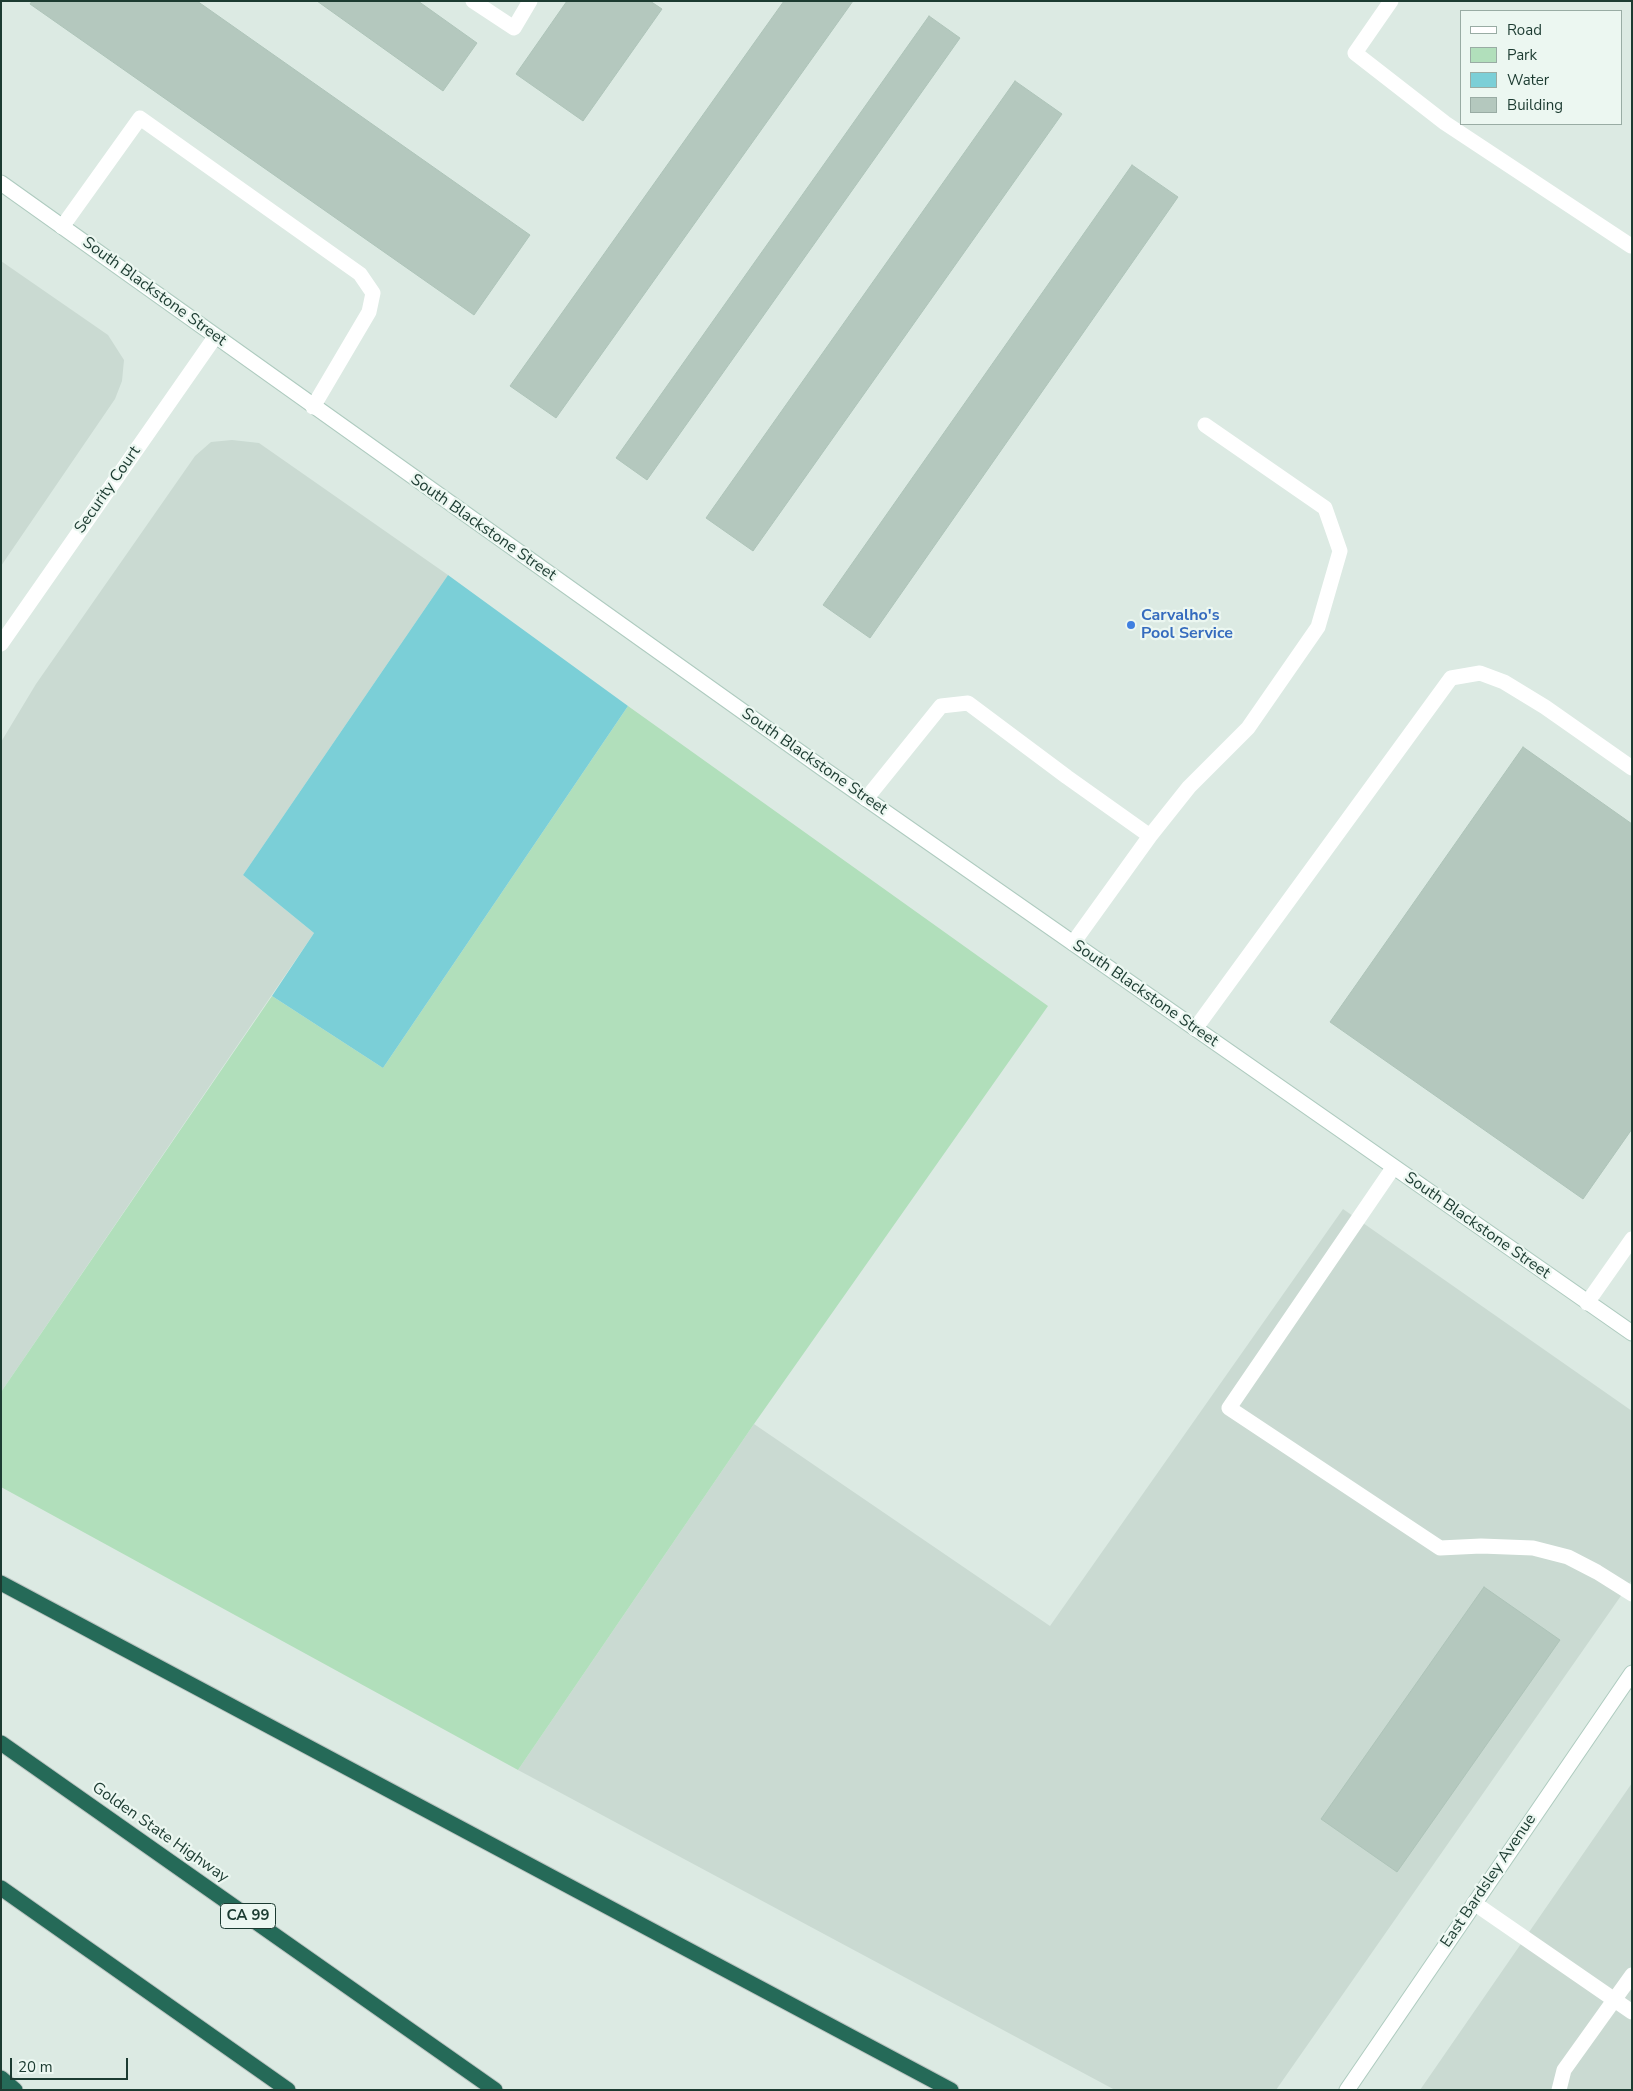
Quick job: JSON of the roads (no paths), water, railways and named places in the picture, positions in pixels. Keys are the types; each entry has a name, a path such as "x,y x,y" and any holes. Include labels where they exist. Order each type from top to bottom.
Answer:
{"highway":[{"path":"1,1583 951,2090"},
{"name":"Golden State Highway","path":"1,1743 495,2090"},
{"path":"1,1888 288,2090"},
{"path":"1,2078 15,2090"}],"main road":[{"path":"473,1 514,28 530,1"},
{"path":"1391,1 1355,53 1445,123 1631,246"},
{"path":"62,227 140,118 360,274 373,293 369,312 313,406"},
{"name":"South Blackstone Street","path":"1,183 866,799 1632,1333"},
{"name":"Security Court","path":"1,644 215,337"},
{"path":"1072,943 1150,836 1189,787 1248,728 1318,627 1340,551 1325,508 1205,425"},
{"path":"1195,1029 1451,678 1480,673 1504,682 1545,707 1632,768"},
{"path":"866,799 941,706 968,704 1067,778 1150,836"},
{"path":"1393,1168 1230,1408 1440,1548 1481,1546 1533,1548 1568,1557 1597,1572 1632,1594"},
{"path":"1588,1303 1632,1239"},
{"name":"East Bardsley Avenue","path":"1347,2090 1632,1673"},
{"path":"1474,1904 1632,2012"},
{"path":"1559,2090 1564,2070 1632,1974"}],"water":[{"path":"448,575 628,706 383,1068 272,996 314,933 243,875"}],"place":[{"name":"Carvalho's Pool Service","path":"1131,625"}]}
